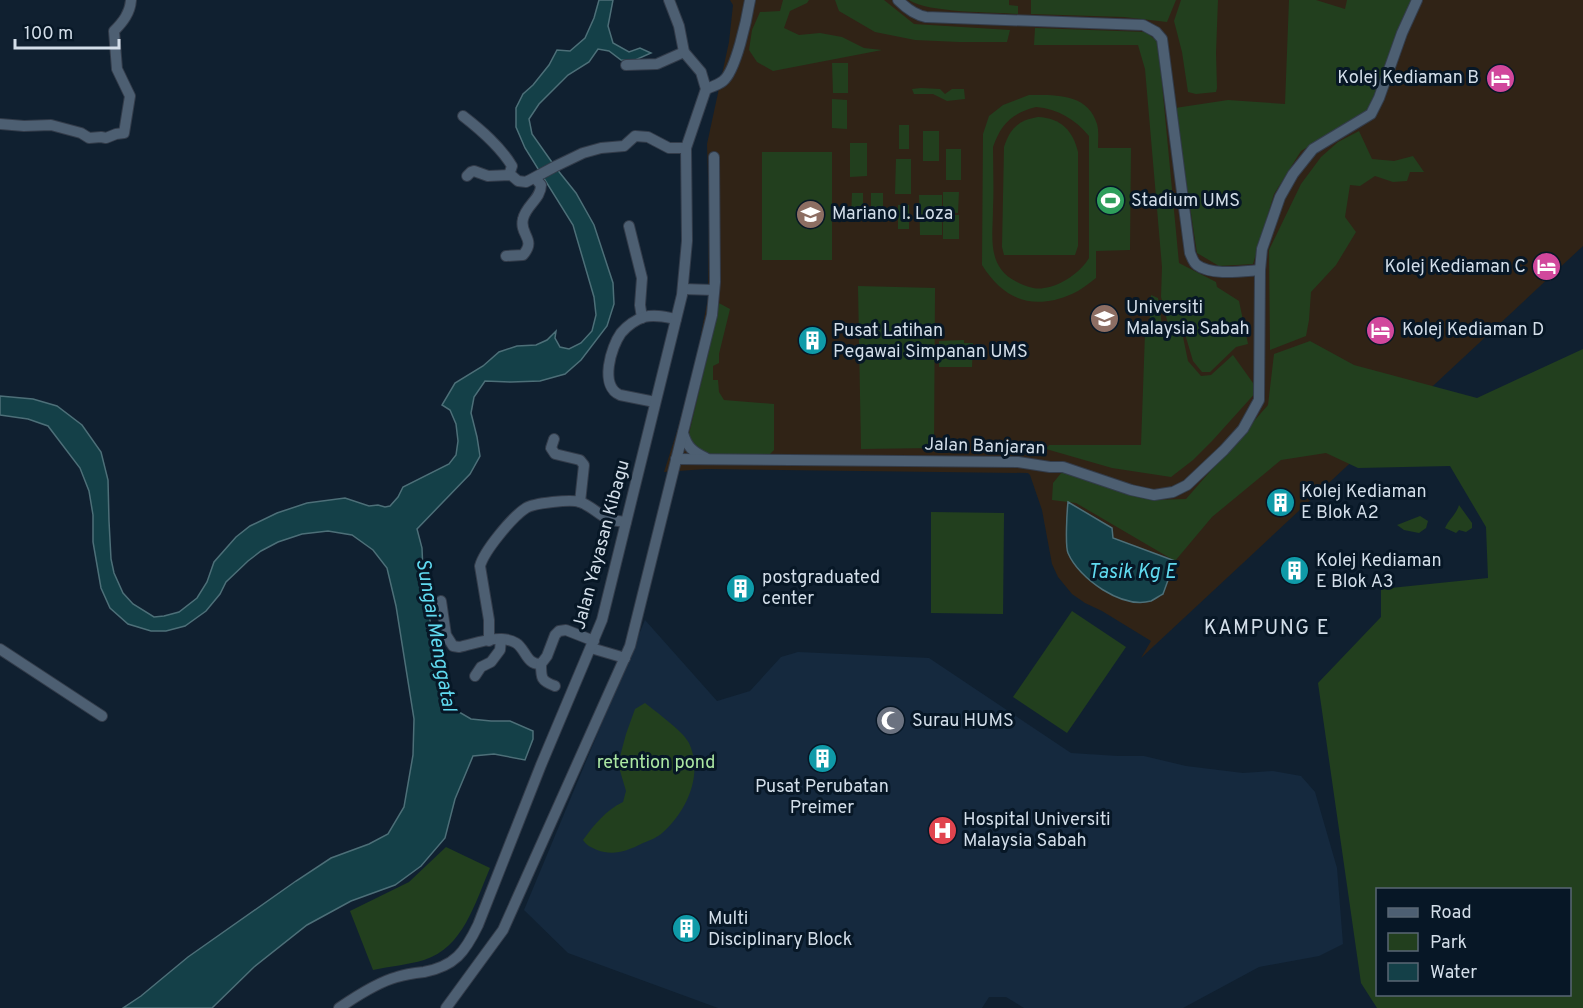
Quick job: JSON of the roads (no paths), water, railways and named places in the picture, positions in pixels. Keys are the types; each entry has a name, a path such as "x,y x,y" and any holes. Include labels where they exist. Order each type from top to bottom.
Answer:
{"street":[{"path":"0,124 51,125 81,133 88,138 106,138 124,133 130,96 117,69 114,32 124,21 131,0"},
{"path":"669,0 679,26 684,52 701,72 706,89 722,82 729,74 750,0"},
{"path":"898,0 905,8 926,17 1143,25 1156,32 1162,39 1190,253 1193,260 1199,266 1211,271 1260,270"},
{"name":"Jalan Banjaran","path":"676,459 1018,462 1063,467 1131,490 1154,495 1173,492 1187,485 1243,429 1259,400 1262,249 1280,197 1293,174 1313,149 1371,114 1380,98 1402,33 1417,0"},
{"path":"627,65 657,64 684,52"},
{"name":"Jalan Yayasan Kibagu","path":"339,1008 393,978 426,972 446,965 455,960 466,948 478,926 541,765 593,644 608,599 676,319 687,241 687,148 706,89"},
{"path":"463,116 501,152 512,166 509,175"},
{"path":"467,176 474,171 488,176 509,175 523,182 592,150 624,146 636,136 648,137 669,148 687,148"},
{"path":"446,1008 503,930 630,646 712,315 714,157"},
{"path":"506,256 523,255 528,248 529,241 522,225 526,210 541,190 542,185 538,177"},
{"path":"629,226 642,278 640,306 642,318"},
{"path":"682,289 714,290"},
{"path":"655,402 614,393 608,368 616,340 631,324 652,315 676,319"},
{"path":"683,433 686,443 692,450 710,459"},
{"path":"554,439 552,448 555,454 580,460 585,465 580,502"},
{"path":"669,489 683,469 691,464 710,459"},
{"path":"489,641 489,620 480,566 482,559 511,521 533,504 572,501 580,502 607,518 626,522"},
{"path":"441,601 446,635 453,646 459,647 501,639 516,643 530,661 541,664"},
{"path":"555,686 544,682 541,664 547,656 555,635 560,631 566,630 626,658"},
{"path":"476,675 481,667 491,662 500,650 501,639"},
{"path":"0,649 102,716"}],"water":[{"path":"599,0 613,0 608,26 613,43 629,52 640,48 651,53 633,61 621,60 609,51 598,49 589,62 568,75 539,104 529,119 532,134 576,193 594,225 613,283 614,304 607,326 581,360 565,374 540,381 485,381 474,397 471,413 480,456 470,474 417,529 422,548 424,598 444,696 452,708 471,719 510,721 533,731 533,739 525,760 494,754 473,756 455,799 445,838 421,866 395,885 351,901 307,925 254,967 212,1008 123,1008 188,957 331,858 369,844 388,834 404,807 413,755 414,719 396,606 387,568 373,550 352,535 328,531 302,534 278,542 261,551 226,582 220,594 206,611 185,626 166,631 151,631 128,624 110,608 101,588 93,542 93,515 89,491 80,468 48,426 28,419 0,415 0,396 33,399 57,406 82,425 101,452 108,480 111,559 114,573 123,593 133,604 154,617 179,612 197,598 207,582 214,562 236,537 250,526 277,513 307,503 345,498 369,506 390,506 403,487 449,464 456,455 458,441 456,424 450,410 442,405 455,383 483,366 499,352 517,346 536,345 547,340 556,331 555,338 560,347 569,349 581,343 592,331 596,315 594,297 573,225 525,148 516,127 516,108 523,94 549,65 557,50 570,51 585,38"},
{"name":"Tasik Kg E","path":"1068,502 1112,528 1113,538 1175,561 1163,594 1151,601 1127,601 1091,582 1068,553 1066,528"}],"place":[{"name":"Kolej Kediaman B","path":"1500,78"},
{"name":"Stadium UMS","path":"1110,201"},
{"name":"Mariano I. Loza","path":"811,214"},
{"name":"Kolej Kediaman C","path":"1547,267"},
{"name":"Universiti Malaysia Sabah","path":"1105,318"},
{"name":"Kolej Kediaman D","path":"1381,330"},
{"name":"Pusat Latihan Pegawai Simpanan UMS","path":"812,341"},
{"name":"Kolej Kediaman E Blok A2","path":"1280,502"},
{"name":"Kolej Kediaman E Blok A3","path":"1295,571"},
{"name":"postgraduated center","path":"741,588"},
{"name":"Surau HUMS","path":"891,721"},
{"name":"Pusat Perubatan Preimer","path":"822,758"},
{"name":"Hospital Universiti Malaysia Sabah","path":"942,830"},
{"name":"Multi Disciplinary Block","path":"687,929"}],"district":[{"name":"KAMPUNG E","path":"1267,629"}],"water label":[{"name":"Sungai Menggatal","path":"435,635"}],"park label":[{"name":"retention pond","path":"656,763"}]}
